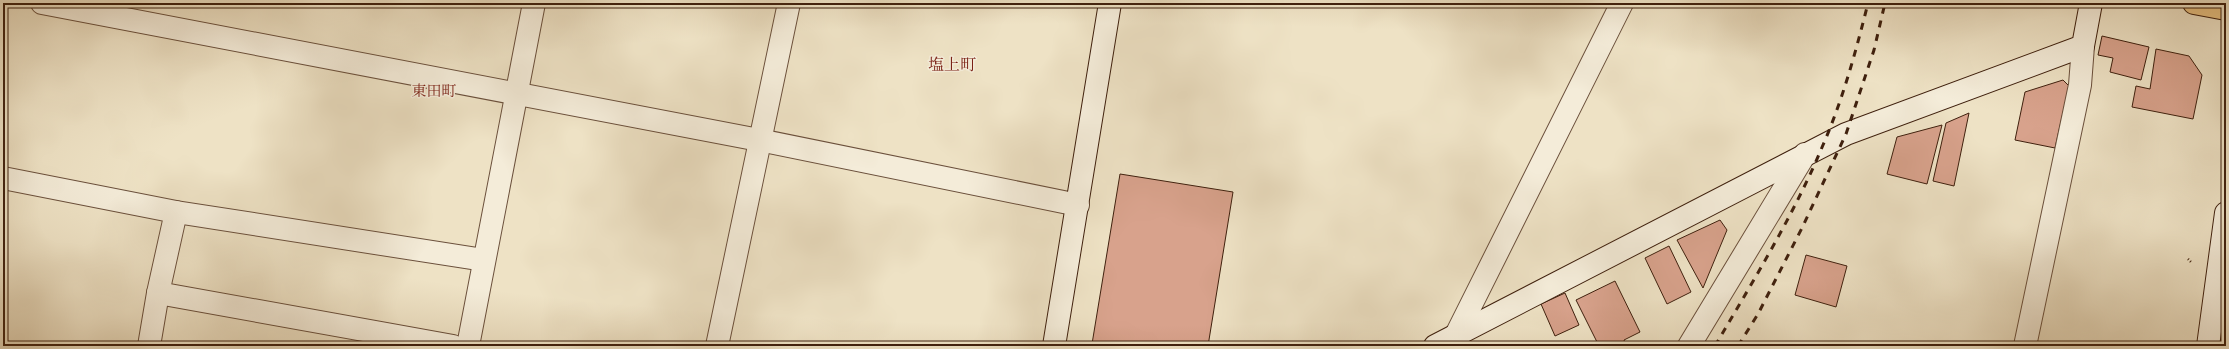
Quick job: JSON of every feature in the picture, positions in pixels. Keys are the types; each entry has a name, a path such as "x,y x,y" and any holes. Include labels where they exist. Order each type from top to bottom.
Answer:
{"main road":[{"path":"2194,3 2226,9"}],"street":[{"path":"42,3 516,95 759,140 1078,205"},
{"path":"468,346 534,3"},
{"path":"717,346 759,140 789,3"},
{"path":"1054,346 1110,3"},
{"path":"1453,341 1622,3"},
{"path":"2025,346 2080,85 2083,46 2090,3"},
{"path":"1435,346 1453,341 1805,154 1846,134 2083,46"},
{"path":"1689,346 1805,154"},
{"path":"3,178 176,212 484,260"},
{"path":"149,346 158,293 176,212"},
{"path":"2208,346 2226,213"},
{"path":"158,293 453,346"}],"building":[{"path":"2102,36 2149,47 2141,80 2110,72 2113,58 2098,55"},
{"path":"2156,49 2189,56 2202,75 2193,119 2132,107 2136,86 2150,89"},
{"path":"2063,80 2069,86 2055,148 2015,140 2025,92"},
{"path":"1969,113 1954,186 1933,181 1946,123"},
{"path":"1942,125 1927,184 1887,174 1897,137"},
{"path":"1120,174 1233,192 1208,346 1104,346 1092,344"},
{"path":"1720,220 1727,230 1703,288 1677,240"},
{"path":"1669,246 1691,292 1667,304 1645,258"},
{"path":"1806,255 1847,266 1836,307 1795,295"},
{"path":"1615,281 1640,332 1624,340 1626,346 1599,346 1576,300"},
{"path":"1565,293 1579,325 1555,336 1541,304"}],"railway":[{"path":"1715,346 1786,222 1812,171 1843,93 1868,3"},
{"path":"1738,346 1758,314 1802,228 1846,134 1874,50 1885,3"}],"district":[{"name":"塩上町","path":"952,64"},
{"name":"東田町","path":"434,91"}]}
